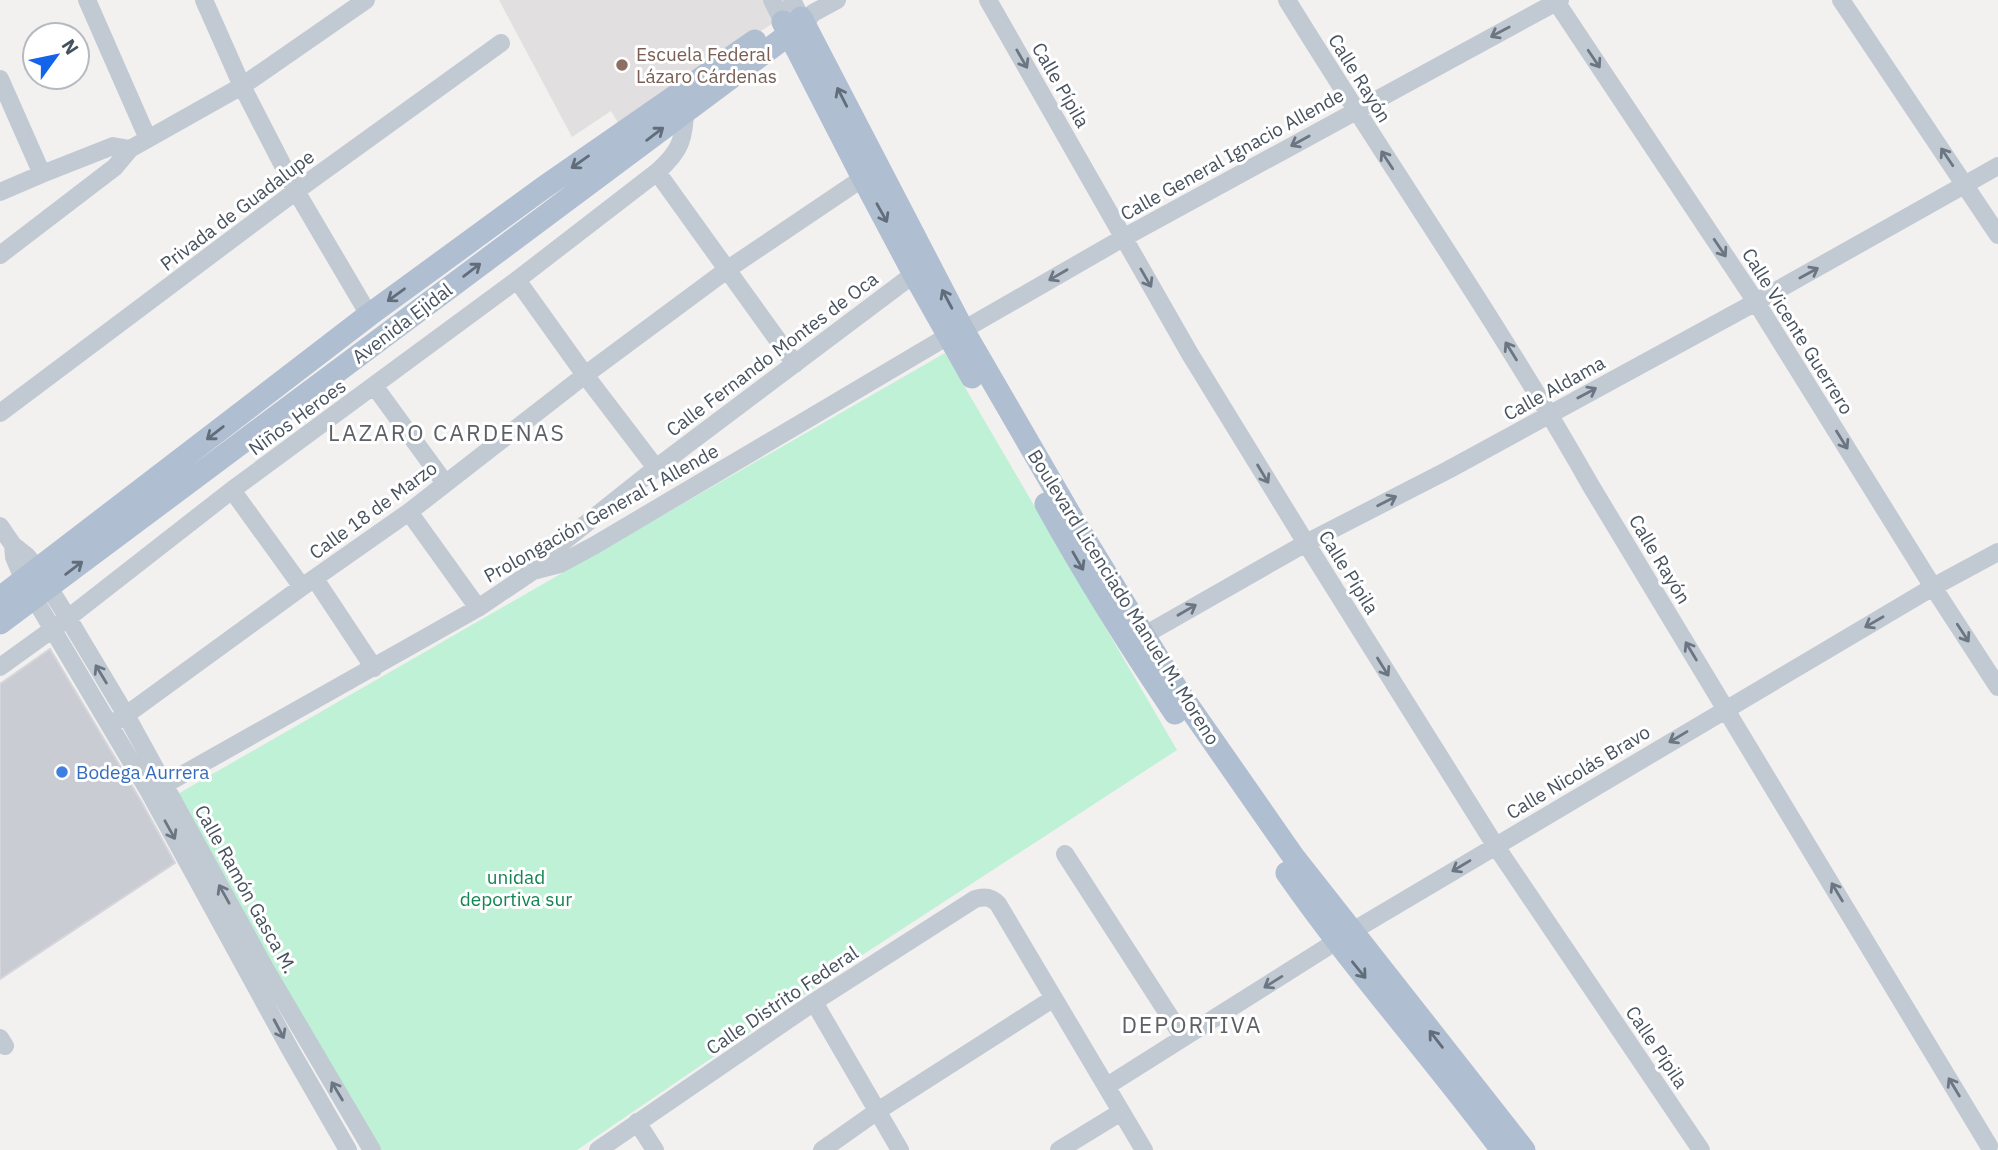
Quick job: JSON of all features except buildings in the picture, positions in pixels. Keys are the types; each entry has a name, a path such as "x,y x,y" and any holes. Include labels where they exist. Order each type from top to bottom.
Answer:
{"main road":[{"name":"Avenida Ejidal","path":"0,624 36,584 369,314 688,86 797,17"},
{"name":"Avenida Ejidal","path":"0,598 36,584 685,111 797,17"},
{"name":"Boulevard Licenciado Manuel M. Moreno","path":"797,17 863,178 914,274 956,333 1076,526 1136,639 1178,691 1344,937 1514,1148"},
{"name":"Boulevard Licenciado Manuel M. Moreno","path":"797,17 956,333"}],"street":[{"path":"87,0 148,139"},
{"path":"204,0 242,86 296,191 369,314"},
{"path":"0,255 114,167 130,149 242,86 366,0"},
{"name":"Boulevard Licenciado Manuel M. Moreno","path":"772,0 797,17"},
{"path":"797,17 837,0"},
{"name":"Calle Pípila","path":"988,0 1190,354 1306,542 1495,845 1701,1150"},
{"name":"Calle Rayón","path":"1287,0 1355,111 1550,414 1598,498 1990,1145"},
{"path":"1841,0 1998,235"},
{"name":"Calle General Ignacio Allende","path":"956,333 1123,237 1557,1"},
{"name":"Calle Vicente Guerrero","path":"1557,1 1756,302 1998,687"},
{"name":"Privada de Guadalupe","path":"0,414 296,191 501,43"},
{"path":"0,79 42,174"},
{"name":"Niños Heroes","path":"0,667 657,172 670,161 680,147 688,86"},
{"path":"0,192 113,146 130,149"},
{"name":"Calle Aldama","path":"1136,639 1306,542 1448,470 1998,166"},
{"path":"657,172 795,364"},
{"name":"Calle 18 de Marzo","path":"110,725 409,512 585,375 728,270 863,178"},
{"name":"Calle Fernando Montes de Oca","path":"533,571 553,550 656,468 914,274"},
{"path":"517,280 656,468"},
{"name":"Prolongación General I Allende","path":"156,787 374,668 478,608 533,571 560,564 595,545 956,333"},
{"path":"375,387 445,483"},
{"path":"232,490 309,583 374,668"},
{"path":"409,512 478,608"},
{"name":"Calle Ramón Gasca M.","path":"0,526 13,545 27,556 53,629 110,725 156,787"},
{"name":"Calle Nicolás Bravo","path":"1107,1086 1495,845 1933,587 1998,552"},
{"name":"Calle Ramón Gasca M.","path":"36,584 68,618 126,715 156,787 258,974 372,1150"},
{"path":"1065,854 1183,1037"},
{"name":"Calle Distrito Federal","path":"598,1150 814,1002 975,899 993,899 1054,998"},
{"name":"Calle Ramón Gasca M.","path":"258,974 291,1051 348,1150"},
{"path":"822,1150 876,1112 1054,998 1144,1150"},
{"path":"814,1002 900,1150"},
{"path":"1059,1150 1121,1112"},
{"path":"637,1122 655,1150"}],"shaded area":[{"name":"Escuela Federal Lázaro Cárdenas","path":"499,0 768,0 779,19 620,126 611,111 572,137"}],"green space":[{"name":"unidad deportiva sur","path":"945,353 1177,750 867,952 577,1150 380,1150 269,969 176,795"}],"place":[{"name":"Escuela Federal Lázaro Cárdenas","path":"622,65"},
{"name":"Bodega Aurrera","path":"62,772"}],"district":[{"name":"LAZARO CARDENAS","path":"447,432"},
{"name":"DEPORTIVA","path":"1192,1024"}]}
